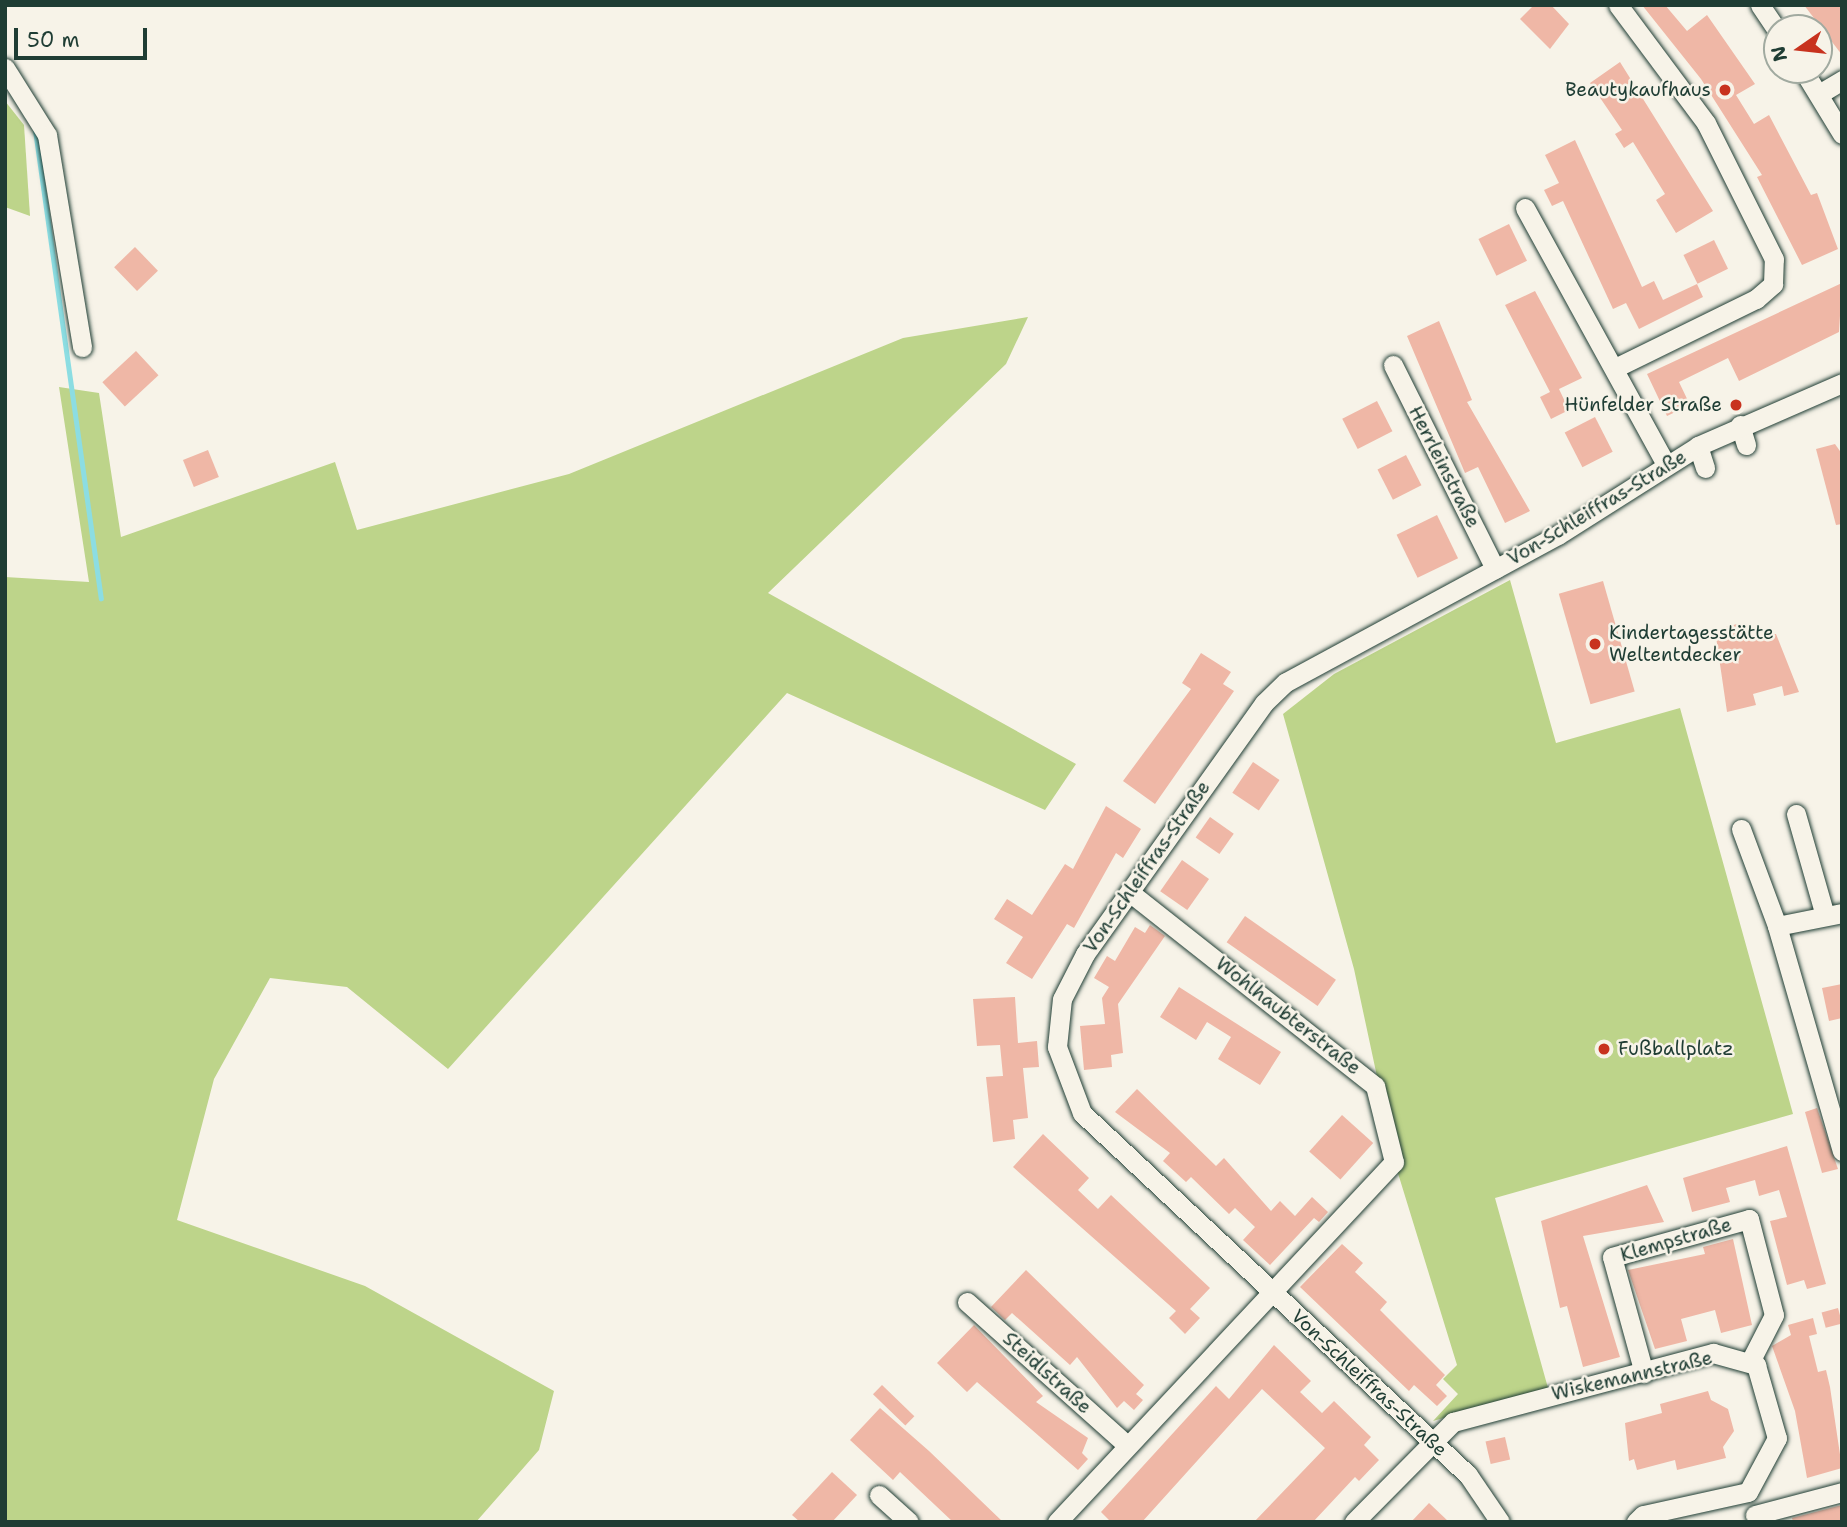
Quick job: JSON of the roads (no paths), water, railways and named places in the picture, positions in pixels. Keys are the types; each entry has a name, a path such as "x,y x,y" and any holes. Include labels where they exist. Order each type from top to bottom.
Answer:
{"street":[{"path":"1617,368 1756,299 1773,285 1774,259 1706,123 1618,5"},
{"path":"5,68 47,135 82,347"},
{"path":"1819,94 1842,80"},
{"path":"1813,84 1842,134"},
{"path":"1525,208 1617,368 1661,468 1661,491"},
{"name":"Herrleinstraße","path":"1393,365 1495,569"},
{"name":"Von-Schleiffras-Straße","path":"1500,1522 1479,1486 1097,1130 1062,1071 1062,999 1129,892 1272,694 1495,569 1698,446 1740,425 1842,383"},
{"path":"1740,425 1746,445"},
{"path":"1698,446 1705,468"},
{"path":"1777,926 1833,915 1796,814"},
{"path":"1741,829 1777,926 1835,1101 1842,1151"},
{"name":"Wohlhaubterstraße","path":"1129,892 1375,1086 1394,1162 1273,1293"},
{"name":"Klempstraße","path":"1644,1373 1612,1257 1749,1219 1774,1315 1751,1362"},
{"path":"1057,1522 1126,1444 1273,1293"},
{"name":"Steidlstraße","path":"967,1303 1126,1444"},
{"name":"Wiskemannstraße","path":"1354,1522 1430,1440 1453,1422 1713,1353 1751,1362"},
{"path":"1751,1362 1777,1438 1748,1492 1756,1518 1842,1492"},
{"path":"1636,1522 1643,1515 1748,1492"},
{"path":"879,1495 909,1522"}],"waterway":[{"path":"35,130 101,598"}],"place":[{"name":"Beautykaufhaus","path":"1725,90"},
{"name":"Hünfelder Straße","path":"1736,405"},
{"name":"Kindertagesstätte Weltentdecker","path":"1595,644"},
{"name":"Fußballplatz","path":"1604,1049"}]}
